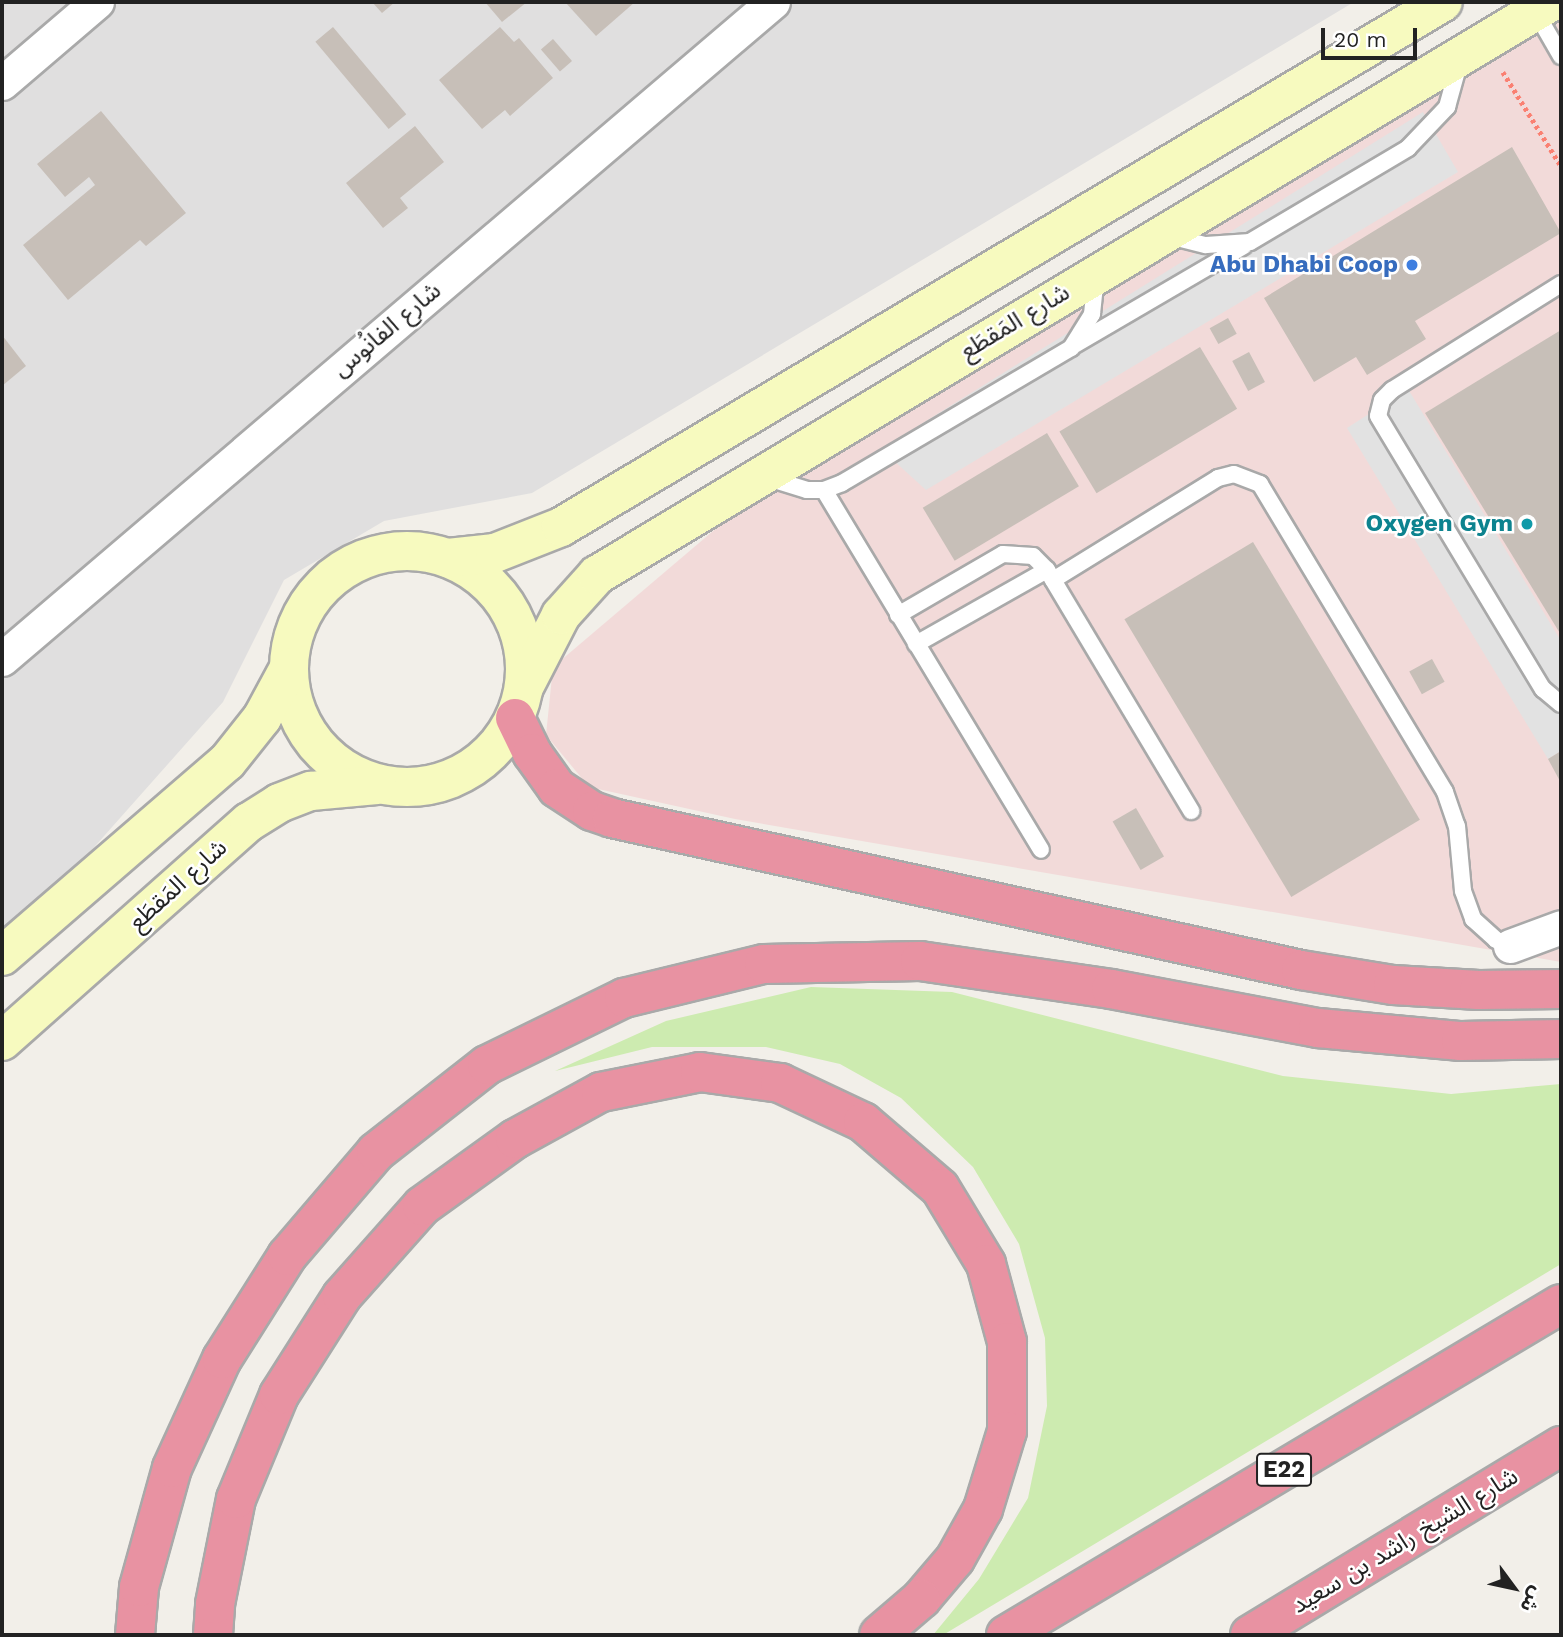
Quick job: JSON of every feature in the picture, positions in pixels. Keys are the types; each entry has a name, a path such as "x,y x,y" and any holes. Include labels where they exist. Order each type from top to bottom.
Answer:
{"highway":[{"path":"519,702 531,753 557,788 592,811 612,818 1301,970 1393,985 1479,990 1561,989"},
{"path":"135,1635 139,1587 172,1468 222,1359 287,1256 376,1152 487,1065 624,998 764,964 920,961 1111,989 1318,1028 1461,1041 1561,1039"},
{"path":"213,1635 215,1604 236,1499 279,1395 342,1296 422,1206 515,1139 601,1092 700,1072 780,1083 863,1122 940,1188 986,1265 1007,1342 1007,1432 983,1509 955,1559 921,1599 879,1635"},
{"name":"E22","path":"1006,1635 1561,1304"},
{"name":"شارع الشيخ راشد بن سعيد","path":"1250,1635 1561,1446"}],"street":[{"path":"2,83 97,2"},
{"name":"شارع الفانُوس","path":"2,659 773,2"},
{"path":"449,558 477,574 500,596 516,624 524,655 519,702 498,745 473,767 444,781 413,788 381,785 351,774 324,755 297,709 289,668 294,635 307,606 328,582 355,563 396,552 449,558 495,553 561,527 1443,2"},
{"name":"شارع المَقطَع","path":"519,702 554,626 597,575 1543,7"},
{"path":"2,956 227,762 262,718 289,668"},
{"name":"شارع المَقطَع","path":"2,1041 249,822 279,803 311,791 381,785"},
{"path":"1510,946 1561,927"}],"lane":[{"path":"1543,7 1561,56"},
{"name":"شارع المَقطَع","path":"824,490 1071,348 1423,137 1447,107 1472,49"},
{"path":"1163,234 1206,246 1250,242"},
{"path":"1071,348 1092,314 1096,274"},
{"path":"1561,284 1392,390 1382,400 1378,416 1543,689 1561,704"},
{"path":"916,644 1050,575 1218,478 1234,474 1260,484 1445,792 1457,825 1463,891 1473,919 1496,940 1510,946"},
{"path":"760,475 791,488 824,490 1041,850"},
{"path":"898,615 1003,554 1033,556 1050,575 1191,811"}],"path":[{"path":"1472,49 1561,166"}],"shaded area":[{"path":"2,2 1354,2 532,493 384,521 284,580 223,702 81,862 2,929"},
{"path":"1561,17 1561,962 735,819 589,787 546,735 553,667 739,509"},
{"path":"1423,112 1458,172 926,490 881,449"},
{"path":"1408,389 1561,641 1561,751 1548,759 1347,428"}],"green space":[{"path":"811,987 952,992 1283,1076 1451,1094 1561,1084 1561,1264 943,1635 933,1635 979,1579 1028,1498 1047,1406 1045,1338 1019,1244 973,1167 901,1098 840,1064 766,1047 652,1047 555,1071 666,1021"}],"building":[{"path":"372,2 395,2 382,13"},
{"path":"485,2 527,2 502,22"},
{"path":"565,2 635,2 596,36"},
{"path":"333,27 406,114 389,129 315,42"},
{"path":"500,27 514,42 519,38 553,78 510,116 505,110 482,129 439,80"},
{"path":"553,39 572,61 560,71 541,49"},
{"path":"101,111 186,213 146,246 140,240 68,300 23,245 95,185 89,177 65,197 37,164"},
{"path":"415,126 444,162 400,198 408,208 383,228 346,183"},
{"name":"Abu Dhabi Coop","path":"1512,147 1561,233 1415,321 1426,339 1367,375 1356,357 1314,382 1264,298"},
{"path":"1228,318 1237,334 1218,344 1210,328"},
{"name":"Oxygen Gym","path":"1561,330 1561,635 1425,413"},
{"path":"2,335 26,366 2,386"},
{"path":"1200,347 1237,409 1097,493 1059,431"},
{"path":"1249,352 1265,382 1248,391 1232,361"},
{"path":"1047,433 1079,486 955,561 923,508"},
{"path":"1253,542 1420,820 1291,897 1124,619"},
{"path":"1432,659 1445,682 1422,694 1409,672"},
{"path":"1561,751 1561,783 1548,759"},
{"path":"1136,808 1164,856 1141,870 1113,822"}],"place":[{"name":"Abu Dhabi Coop","path":"1412,265"},
{"name":"Oxygen Gym","path":"1527,524"}]}
